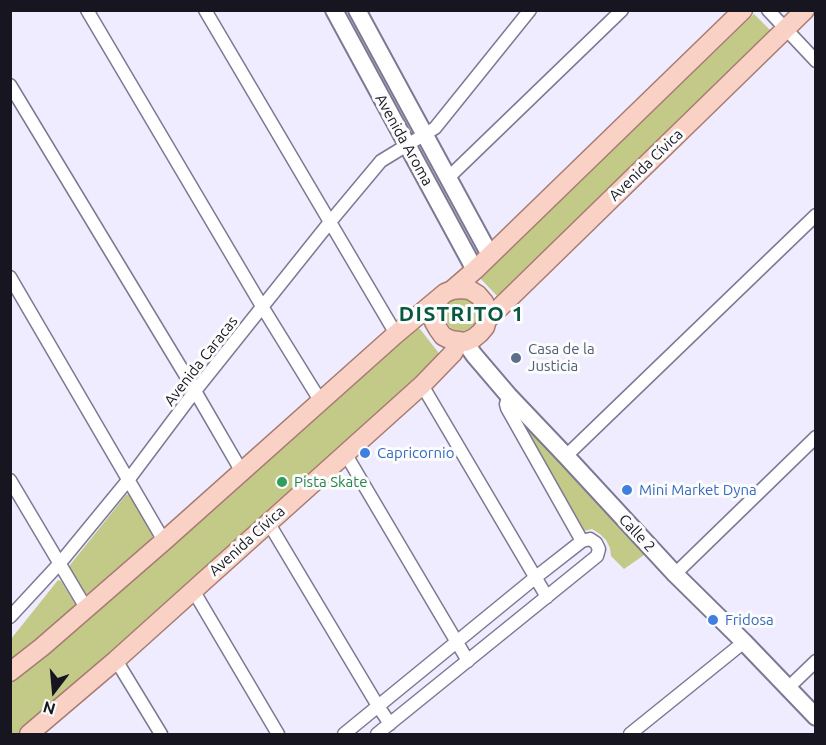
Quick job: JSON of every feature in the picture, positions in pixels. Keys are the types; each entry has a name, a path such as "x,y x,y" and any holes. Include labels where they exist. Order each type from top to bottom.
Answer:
{"main road":[{"path":"10,672 164,541 396,334 475,270 743,10"},
{"name":"Avenida Cívica","path":"487,320 805,10"},
{"path":"461,288 470,290 484,302 487,320 485,327 474,338 462,342 450,340 438,329 435,322 435,306 446,294 461,288"},
{"name":"Avenida Cívica","path":"34,733 422,385 462,342"}],"street":[{"path":"87,10 321,402"},
{"path":"205,10 396,334"},
{"name":"Avenida Aroma","path":"333,10 475,270"},
{"name":"Avenida Aroma","path":"357,10 490,255"},
{"name":"Avenida Caracas","path":"10,617 60,563 129,479 195,391 381,161 435,128 530,10"},
{"path":"448,178 622,10"},
{"path":"768,10 816,61"},
{"path":"10,85 242,472"},
{"path":"566,456 816,214"},
{"path":"10,277 164,541"},
{"name":"Calle 2","path":"462,342 508,396 675,574 816,717"},
{"path":"422,385 547,597"},
{"path":"508,396 507,408 582,541"},
{"path":"675,574 816,437"},
{"path":"345,453 468,661"},
{"path":"10,480 86,608"},
{"path":"268,522 390,724"},
{"path":"344,735 582,541 590,539 596,543 599,549 597,556 377,735"},
{"path":"193,590 278,735"},
{"path":"630,735 744,642"},
{"path":"116,660 161,735"},
{"path":"788,688 816,661"}],"green space":[{"path":"754,14 773,33 499,298 479,277"},
{"path":"461,297 473,302 478,314 473,326 461,331 449,326 444,314 449,302"},
{"path":"416,328 420,329 438,352 437,360 194,580 18,734 11,734 10,684"},
{"path":"511,406 647,553 624,569 611,556 606,540 600,534 592,529 584,531"},
{"path":"129,494 153,532 152,538 87,594 84,593 70,570 70,565"},
{"path":"58,580 61,581 75,607 11,665 11,639"}],"place":[{"name":"Casa de la Justicia","path":"516,358"},
{"name":"Capricornio","path":"365,453"},
{"name":"Pista Skate","path":"282,482"},
{"name":"Mini Market Dyna","path":"627,490"},
{"name":"Fridosa","path":"713,620"}],"district":[{"name":"DISTRITO 1","path":"462,314"}]}
